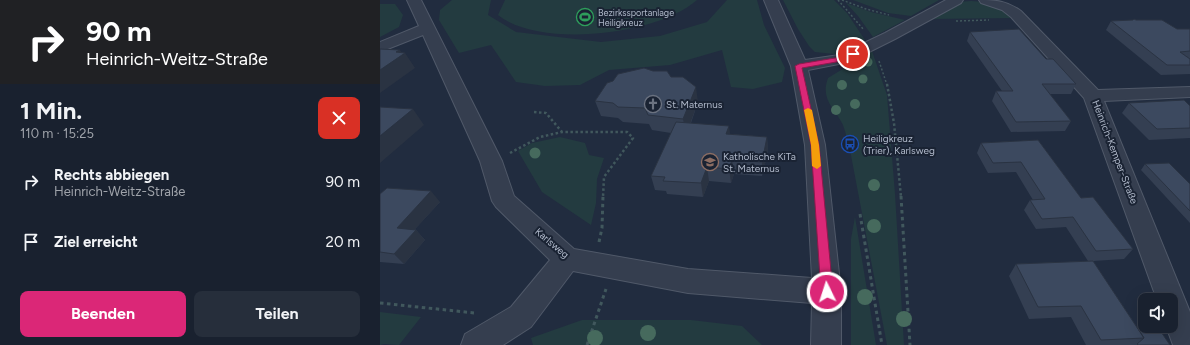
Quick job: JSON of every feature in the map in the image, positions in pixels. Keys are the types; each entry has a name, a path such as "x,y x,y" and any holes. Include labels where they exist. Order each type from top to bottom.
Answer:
{"street":[{"name":"Karlsweg","path":"414,0 490,161 504,201 567,258 688,281 827,292"},
{"path":"771,0 799,66 815,145 827,292 826,345"},
{"path":"799,66 842,58 874,44 956,0"},
{"name":"Heinrich-Kemper-Straße","path":"986,0 1007,7 1016,14 1093,96 1168,293"},
{"path":"380,47 428,28"},
{"path":"1093,96 1190,92"},
{"path":"476,345 521,318 567,258"},
{"name":"Heinrich-Kemper-Straße","path":"1178,319 1188,345"}],"path":[{"path":"838,0 850,11 874,44 886,78 892,105 905,248 910,345"},
{"path":"534,112 546,113 562,132"},
{"path":"509,153 540,137 562,132 628,132 633,138 604,177 602,228 604,266 587,345"},
{"path":"860,214 882,345"},
{"path":"380,303 482,314"}],"green space":[{"path":"452,0 491,0 488,15 516,32 601,42 660,36 707,22 727,0 757,0 764,25 785,68 782,82 753,89 731,87 722,50 670,65 609,70 580,85 545,86 516,82 491,45 459,53 439,20 440,10"},
{"name":"Bezirkssportanlage Heiligkreuz","path":"505,0 697,0 679,12 655,22 628,29 599,33 569,34 541,32 517,26 498,15"},
{"path":"783,0 834,0 847,13 865,40 844,53 834,54 815,52 809,46 798,29"},
{"path":"853,0 939,0 911,16 888,13"},
{"path":"958,2 984,2 994,5 1014,18 930,19"},
{"path":"846,3 871,12 905,20 873,37 858,16"},
{"path":"380,4 395,4 403,15 399,27 380,37"},
{"path":"872,51 887,95 895,194 904,345 887,345 850,150 843,125 827,98 826,92 828,78"},
{"path":"560,137 585,143 589,155 604,158 597,179 596,203 591,225 542,192 518,151 532,143"},
{"path":"855,217 876,345 851,345 851,239"},
{"path":"380,312 421,317 399,345 380,345"},
{"path":"582,320 691,320 742,326 762,345 533,345 531,338"}],"building":[{"path":"1134,19 1162,20 1177,29 1190,29 1190,51 1180,52 1190,59 1190,65 1167,65 1111,21"},
{"path":"1019,29 1046,59 1053,59 1076,84 1042,84 1071,121 1016,122 996,91 1013,91 970,32"},
{"path":"380,49 400,50 396,52 405,53 380,70"},
{"path":"644,68 653,71 667,71 671,77 683,77 696,87 683,119 648,115 645,108 618,107 613,103 595,101 607,83 613,81 618,74"},
{"path":"1184,100 1190,106 1190,128 1157,129 1129,103"},
{"path":"380,107 413,109 380,136"},
{"path":"676,122 729,126 726,134 767,137 762,162 732,160 729,169 707,167 701,183 663,181 665,177 651,176"},
{"path":"1038,140 1081,198 1093,197 1133,249 1096,251 1073,217 1042,219 1030,200 1045,199 1021,162 993,163 981,143"},
{"path":"1169,163 1190,184 1190,211 1145,164"},
{"path":"387,188 431,191 397,228 416,230 394,254 380,252 380,194"},
{"path":"1093,261 1138,329 1138,333 1141,333 1144,338 1101,340 1081,306 1038,307 1016,264"},
{"path":"1141,333 1162,333 1170,345 1137,344 1144,338"}],"slow traffic":[{"path":"808,110 815,145 817,166"}],"place":[{"name":"Bezirkssportanlage Heiligkreuz","path":"585,17"},
{"name":"St. Maternus","path":"653,104"},
{"name":"Heiligkreuz (Trier), Karlsweg","path":"850,144"},
{"name":"Katholische KiTa St. Maternus","path":"710,162"}],"route":[{"path":"827,292 815,145 799,66 842,58 853,54"}]}
